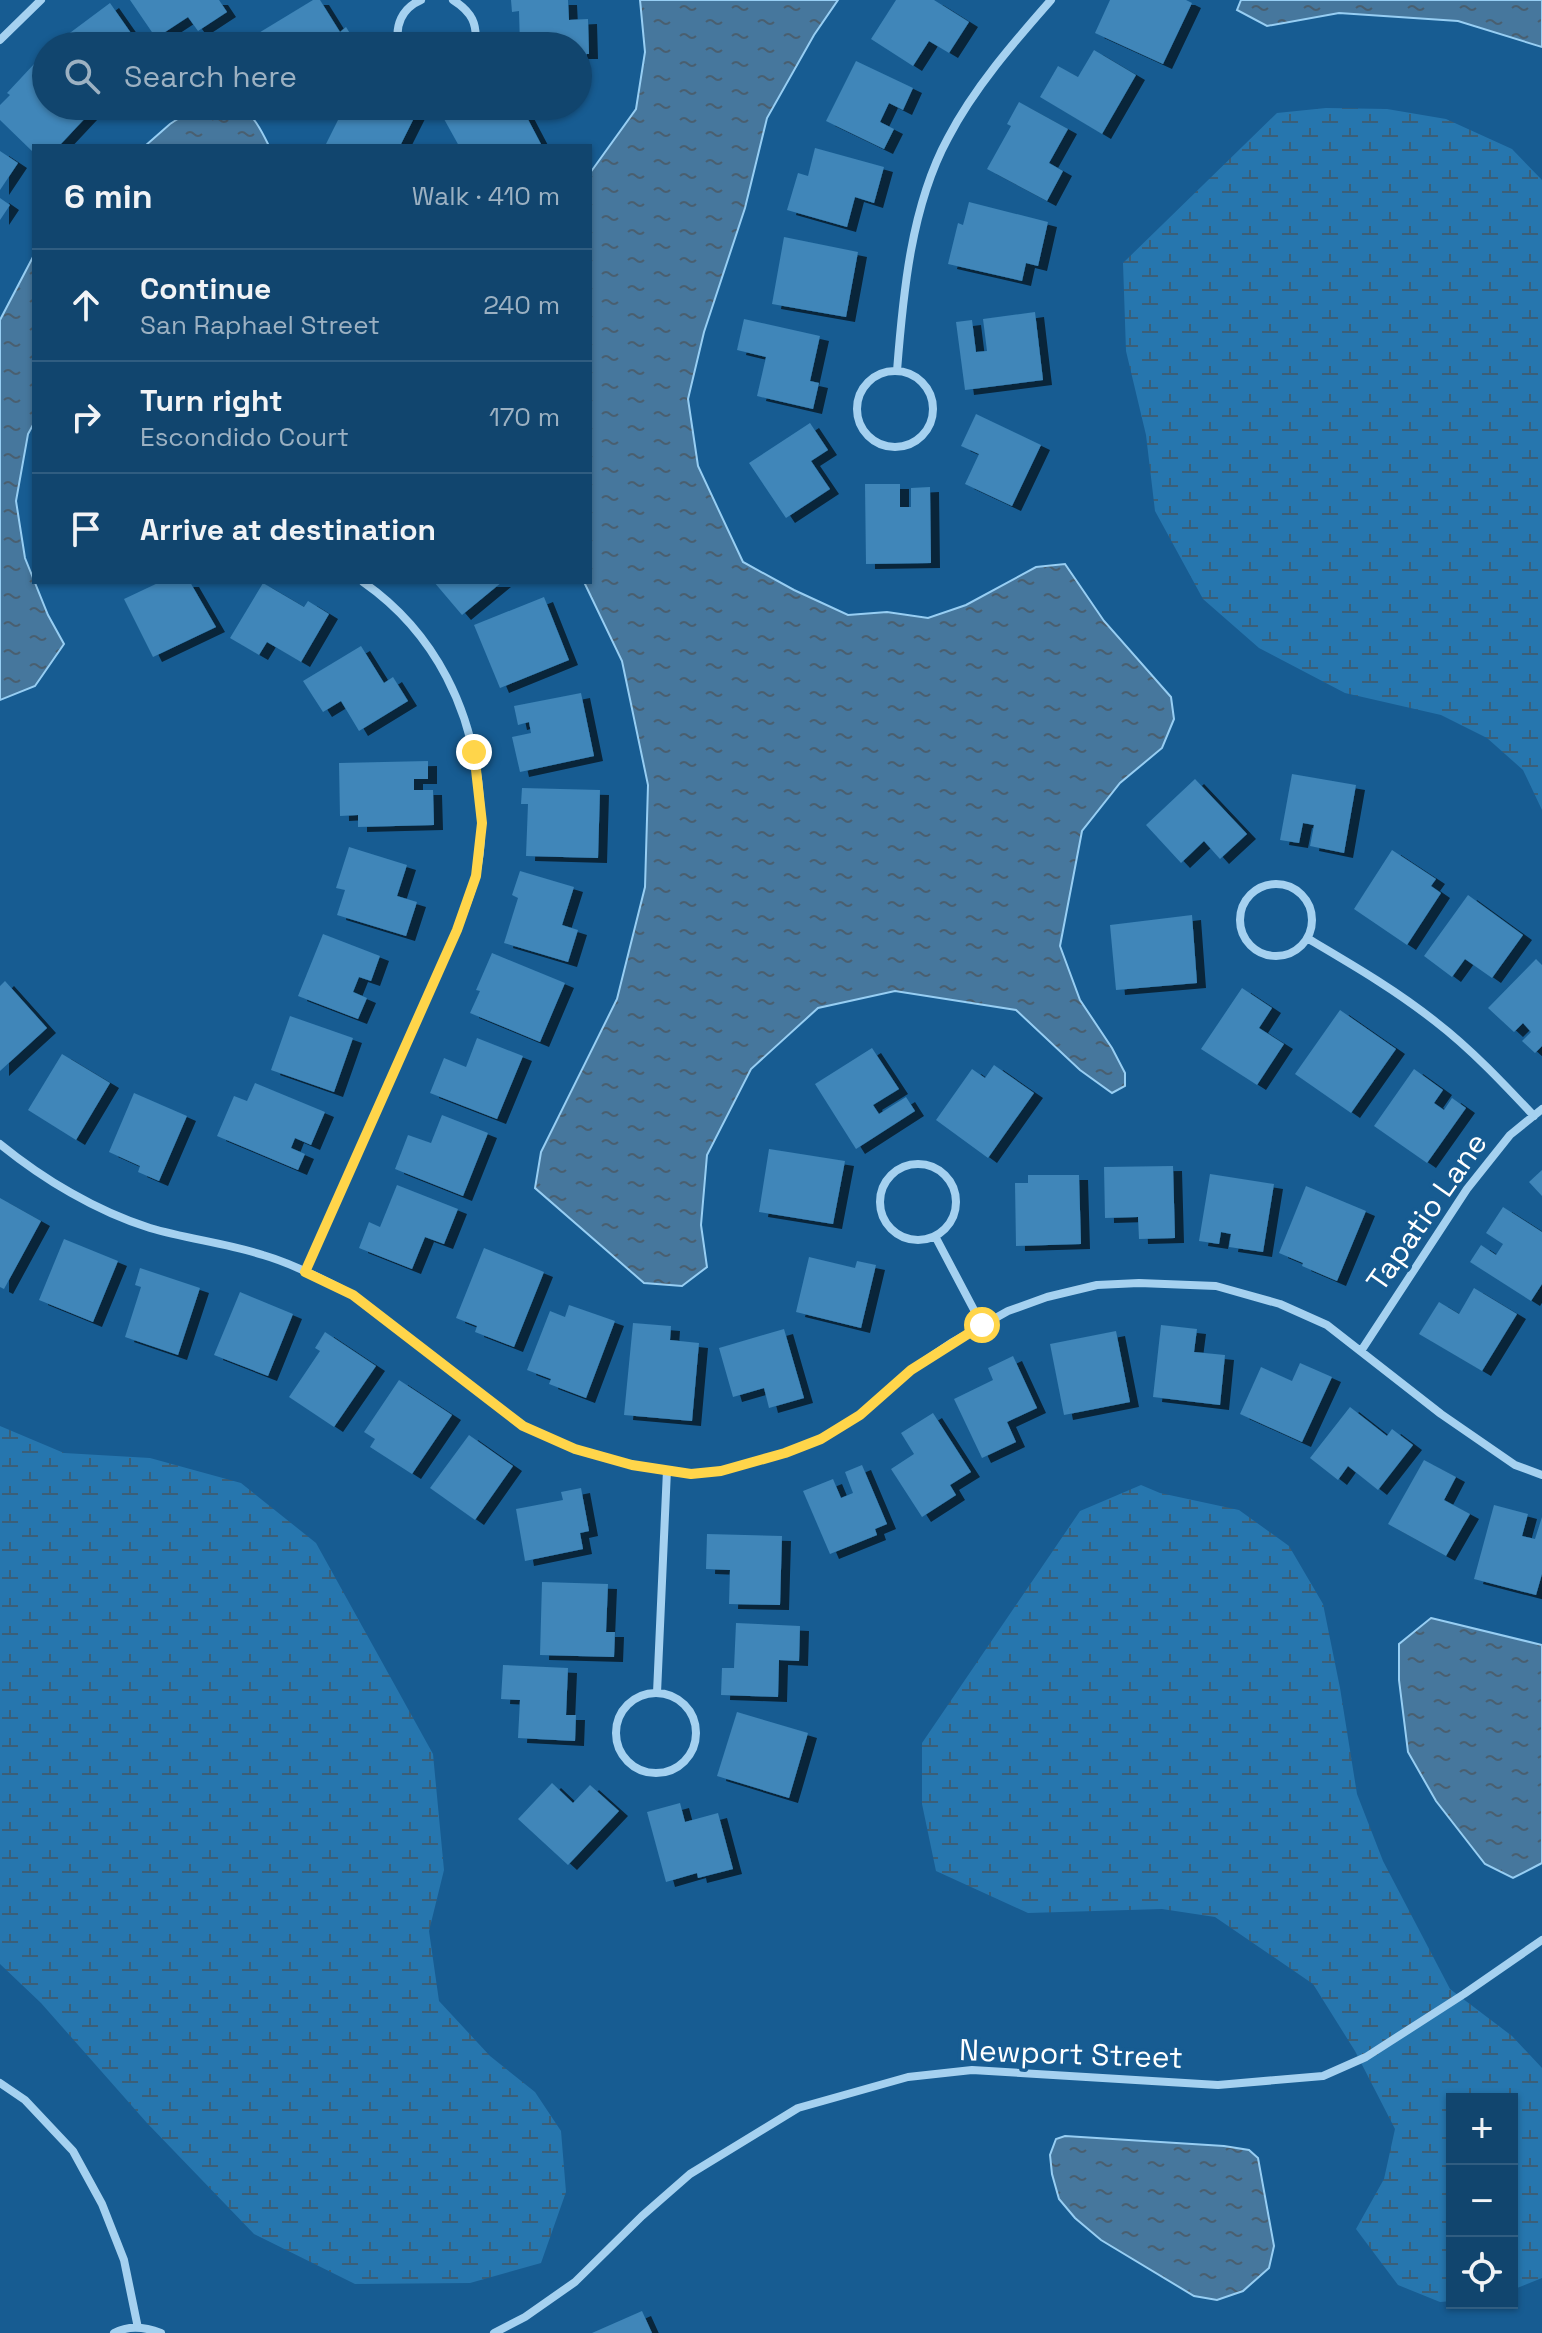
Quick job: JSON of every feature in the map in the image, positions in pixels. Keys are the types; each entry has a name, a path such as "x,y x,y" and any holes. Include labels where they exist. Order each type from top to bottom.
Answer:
{"street":[{"path":"0,40 41,0"},
{"path":"453,0 465,7 473,18 477,32"},
{"path":"897,371 904,283 922,203 947,138 985,81 1051,0"},
{"path":"398,32 404,13 416,1"},
{"path":"897,371 910,374 929,391 933,404 932,421 915,442 889,447 872,439 863,429 857,409 859,396 866,384 876,376 897,371"},
{"path":"305,1272 457,930 476,876 482,823 474,752 463,711 440,665 411,624 366,584"},
{"path":"1269,885 1282,885 1295,890 1305,899 1311,912 1307,938 1299,948 1283,955 1265,954 1255,949 1243,935 1240,923 1246,900 1256,890 1269,885"},
{"path":"1307,938 1370,974 1437,1022 1534,1116"},
{"name":"Tapatio Lane","path":"1361,1351 1467,1189 1510,1135 1542,1109"},
{"path":"0,1144 50,1179 108,1211 149,1228 264,1255 353,1295 523,1426 575,1449 632,1465 691,1474 721,1471 785,1453 821,1439 860,1415 911,1370 1008,1311 1047,1297 1097,1285 1139,1283 1216,1286 1280,1304 1327,1325 1441,1414 1515,1465 1542,1475"},
{"path":"922,1165 935,1168 953,1187 956,1200 953,1217 946,1228 935,1236 923,1240 909,1239 890,1229 883,1218 881,1191 898,1170 922,1165"},
{"path":"935,1236 982,1325"},
{"path":"657,1693 667,1470"},
{"path":"657,1693 679,1700 689,1709 697,1736 687,1760 676,1769 648,1773 625,1760 618,1749 615,1735 618,1718 625,1706 636,1698 657,1693"},
{"name":"Newport Street","path":"494,2333 525,2317 575,2282 690,2174 798,2108 908,2077 972,2070 1218,2085 1323,2076 1366,2057 1542,1940"},
{"path":"0,2083 25,2100 73,2151 102,2204 124,2260 138,2328"},
{"path":"114,2333 130,2327 149,2328 161,2333"}],"green space":[{"path":"1326,108 1387,109 1446,119 1512,149 1542,180 1542,810 1523,770 1487,738 1441,715 1345,693 1259,648 1203,599 1155,511 1146,435 1126,351 1123,263 1277,113"},
{"path":"0,1426 64,1453 150,1458 241,1483 316,1543 433,1754 444,1870 429,1931 439,2001 490,2056 535,2092 561,2131 566,2192 541,2263 470,2283 355,2284 254,2234 147,2123 41,2003 0,1964"},
{"path":"1141,1485 1160,1493 1239,1510 1289,1546 1323,1604 1357,1794 1383,1861 1450,1989 1512,2036 1542,2068 1542,2278 1518,2288 1518,2093 1446,2093 1446,2302 1440,2302 1398,2285 1356,2229 1384,2179 1395,2129 1355,2051 1313,1984 1215,1917 1162,1909 1028,1913 936,1871 922,1804 922,1743 1080,1511"}],"water":[{"path":"640,0 838,0 814,35 767,118 745,208 704,332 688,399 698,466 743,562 848,615 887,612 928,618 966,605 1036,567 1065,564 1104,621 1171,697 1174,719 1162,748 1120,783 1082,831 1060,946 1080,1000 1125,1073 1125,1086 1112,1093 1080,1070 1016,1010 895,991 818,1008 751,1069 707,1155 701,1225 707,1267 682,1286 644,1283 535,1188 541,1152 617,999 645,887 648,785 622,661 585,584 592,584 592,170 636,109 645,52"},
{"path":"1241,0 1542,0 1542,47 1458,21 1339,13 1267,26 1237,10"},
{"path":"176,120 254,120 268,144 147,144"},
{"path":"32,259 32,427 16,501 32,584 35,584 64,644 35,686 0,700 0,320"},
{"path":"1431,1618 1542,1645 1542,1863 1513,1878 1485,1864 1436,1801 1408,1752 1399,1680 1399,1644"},
{"path":"1065,2136 1249,2150 1258,2158 1274,2246 1269,2268 1243,2291 1217,2300 1194,2296 1101,2240 1075,2218 1059,2199 1050,2155 1056,2139"}],"building":[{"path":"130,0 219,0 227,12 198,31 188,17 165,32 152,32"},
{"path":"313,0 320,0 340,32 260,32"},
{"path":"511,0 568,0 569,20 588,19 588,32 520,32 519,11 512,12"},
{"path":"896,0 934,0 969,22 949,53 929,41 913,66 871,39"},
{"path":"1110,0 1186,0 1192,3 1163,64 1095,33"},
{"path":"110,3 130,32 71,32"},
{"path":"1094,50 1136,75 1102,134 1040,97 1058,66 1078,77"},
{"path":"856,61 913,88 903,110 889,103 880,122 894,129 884,149 826,121"},
{"path":"32,66 32,120 83,120 61,144 32,144 32,151 0,120 0,105 10,95 7,93"},
{"path":"1019,102 1068,129 1049,163 1063,171 1047,201 987,169 1011,126 1007,124"},
{"path":"338,120 413,120 401,144 326,144"},
{"path":"445,120 528,120 541,144 458,144"},
{"path":"815,148 884,167 874,203 855,197 847,227 787,210 798,173 808,176"},
{"path":"0,151 18,163 0,190"},
{"path":"0,198 10,205 0,220"},
{"path":"969,202 1048,222 1038,266 1026,263 1022,281 948,264 958,223 963,225"},
{"path":"784,237 858,252 846,317 772,304"},
{"path":"1035,312 1043,380 965,390 956,322 972,320 976,352 987,351 983,319"},
{"path":"744,319 820,336 810,381 819,383 813,409 757,396 766,357 737,350"},
{"path":"976,414 1041,445 1012,506 965,484 979,454 961,446"},
{"path":"810,423 828,450 811,461 830,489 786,518 749,463"},
{"path":"865,484 900,484 900,507 911,507 911,488 930,487 931,563 866,564"},
{"path":"156,584 191,584 216,627 153,657 124,599"},
{"path":"262,584 304,607 308,601 329,614 301,662 267,642 259,655 230,638"},
{"path":"436,584 500,584 462,615"},
{"path":"544,597 569,660 500,688 474,625"},
{"path":"361,646 384,683 393,677 408,701 359,731 341,701 323,712 303,681"},
{"path":"581,693 594,756 520,772 512,737 531,733 529,722 518,725 514,706"},
{"path":"428,761 428,779 414,779 414,790 433,790 434,825 358,827 358,815 340,816 339,763"},
{"path":"1292,774 1356,785 1344,853 1310,846 1314,825 1303,823 1299,843 1280,840"},
{"path":"1195,779 1247,834 1220,859 1204,841 1181,863 1146,825"},
{"path":"522,788 600,790 598,858 526,856 528,804 521,804"},
{"path":"349,847 407,865 397,896 417,902 406,936 337,915 345,890 336,888"},
{"path":"1392,850 1436,879 1431,886 1441,893 1407,945 1354,909"},
{"path":"520,871 574,887 562,925 578,930 568,962 504,943 518,898 512,895"},
{"path":"1468,895 1523,935 1492,978 1465,959 1452,977 1424,956"},
{"path":"1192,915 1197,983 1116,990 1110,925"},
{"path":"323,934 380,956 371,981 359,977 353,992 367,998 358,1019 298,996"},
{"path":"492,953 565,983 540,1042 470,1013"},
{"path":"1536,959 1542,965 1542,1046 1535,1053 1522,1041 1531,1032 1523,1023 1514,1032 1488,1008"},
{"path":"5,981 47,1028 0,1071 0,986"},
{"path":"1242,988 1272,1008 1259,1028 1284,1044 1257,1085 1201,1049"},
{"path":"1340,1010 1396,1049 1351,1113 1295,1074"},
{"path":"290,1016 353,1038 334,1092 271,1070"},
{"path":"477,1038 523,1056 497,1119 430,1093 444,1058 466,1067"},
{"path":"872,1048 899,1089 873,1105 879,1114 906,1097 915,1111 856,1149 815,1084"},
{"path":"62,1054 110,1083 76,1140 28,1110"},
{"path":"994,1065 1034,1093 988,1158 936,1120 972,1069 985,1078"},
{"path":"1414,1069 1443,1090 1434,1103 1444,1110 1452,1098 1466,1108 1427,1163 1374,1126"},
{"path":"255,1083 325,1112 311,1145 295,1138 291,1148 305,1154 298,1170 217,1136 234,1096 247,1101"},
{"path":"134,1093 187,1116 159,1181 138,1172 140,1166 109,1152"},
{"path":"442,1115 488,1133 463,1196 395,1169 408,1135 431,1143"},
{"path":"769,1149 845,1161 833,1224 759,1212"},
{"path":"1173,1166 1175,1238 1139,1239 1138,1217 1105,1218 1104,1167"},
{"path":"1542,1170 1542,1196 1529,1182"},
{"path":"1210,1174 1274,1184 1263,1252 1229,1247 1231,1234 1221,1232 1219,1244 1199,1241"},
{"path":"1028,1175 1079,1175 1081,1244 1016,1246 1015,1183 1028,1183"},
{"path":"397,1185 458,1209 444,1244 425,1237 412,1269 359,1248 369,1222 380,1227"},
{"path":"1306,1186 1366,1211 1337,1281 1279,1253"},
{"path":"0,1198 41,1221 4,1289 0,1287"},
{"path":"1503,1207 1542,1232 1542,1284 1531,1301 1470,1262 1481,1245 1496,1255 1503,1244 1486,1233"},
{"path":"64,1239 118,1261 93,1322 39,1300"},
{"path":"484,1248 544,1272 514,1347 475,1332 477,1326 456,1318"},
{"path":"809,1257 855,1268 857,1261 876,1265 861,1328 796,1312"},
{"path":"140,1268 200,1288 178,1355 125,1337 141,1287 135,1285"},
{"path":"1474,1288 1517,1314 1482,1371 1419,1334 1439,1302 1459,1314"},
{"path":"240,1292 293,1314 268,1376 214,1355"},
{"path":"569,1305 615,1321 586,1398 549,1384 551,1379 527,1370 550,1311 565,1317"},
{"path":"633,1323 671,1326 670,1340 699,1343 692,1421 624,1415"},
{"path":"1161,1325 1197,1329 1194,1352 1225,1355 1220,1405 1153,1397"},
{"path":"784,1329 804,1398 769,1408 764,1388 733,1397 719,1348"},
{"path":"1116,1331 1130,1402 1064,1415 1050,1344"},
{"path":"325,1332 376,1366 334,1427 289,1397 320,1351 315,1348"},
{"path":"1013,1356 1037,1408 1007,1422 1016,1442 982,1458 954,1399 993,1380 988,1368"},
{"path":"1300,1363 1332,1377 1302,1442 1240,1414 1261,1367 1292,1381"},
{"path":"399,1380 452,1415 412,1474 370,1447 375,1439 364,1432"},
{"path":"1350,1407 1387,1436 1392,1429 1413,1445 1378,1490 1348,1466 1338,1480 1310,1458"},
{"path":"933,1413 971,1472 950,1485 956,1495 922,1517 891,1469 914,1454 901,1433"},
{"path":"469,1435 513,1466 475,1520 430,1488"},
{"path":"1424,1460 1456,1477 1444,1500 1470,1514 1446,1556 1388,1524"},
{"path":"862,1465 887,1524 875,1529 877,1535 830,1554 803,1491 833,1479 841,1498 853,1493 845,1472"},
{"path":"581,1488 589,1531 580,1533 583,1549 525,1561 516,1509 563,1500 561,1492"},
{"path":"1494,1505 1528,1514 1522,1536 1535,1539 1542,1517 1542,1574 1536,1595 1474,1579"},
{"path":"707,1534 782,1536 780,1605 729,1604 730,1570 706,1569"},
{"path":"542,1582 608,1584 606,1632 615,1632 614,1657 540,1655"},
{"path":"736,1623 800,1626 799,1661 779,1660 778,1697 721,1695 722,1668 734,1668"},
{"path":"503,1665 568,1668 566,1715 576,1715 575,1741 518,1738 520,1700 501,1699"},
{"path":"737,1712 808,1733 789,1798 717,1776"},
{"path":"552,1783 573,1803 590,1785 619,1811 568,1865 518,1819"},
{"path":"680,1803 685,1822 718,1813 733,1869 698,1878 697,1873 666,1882 647,1812"},
{"path":"642,2311 652,2333 592,2333"}],"route":[{"path":"474,752 482,823 476,876 457,930 305,1272 353,1295 523,1426 575,1449 632,1465 691,1474 721,1471 821,1439 860,1415 911,1370 982,1325"}]}
